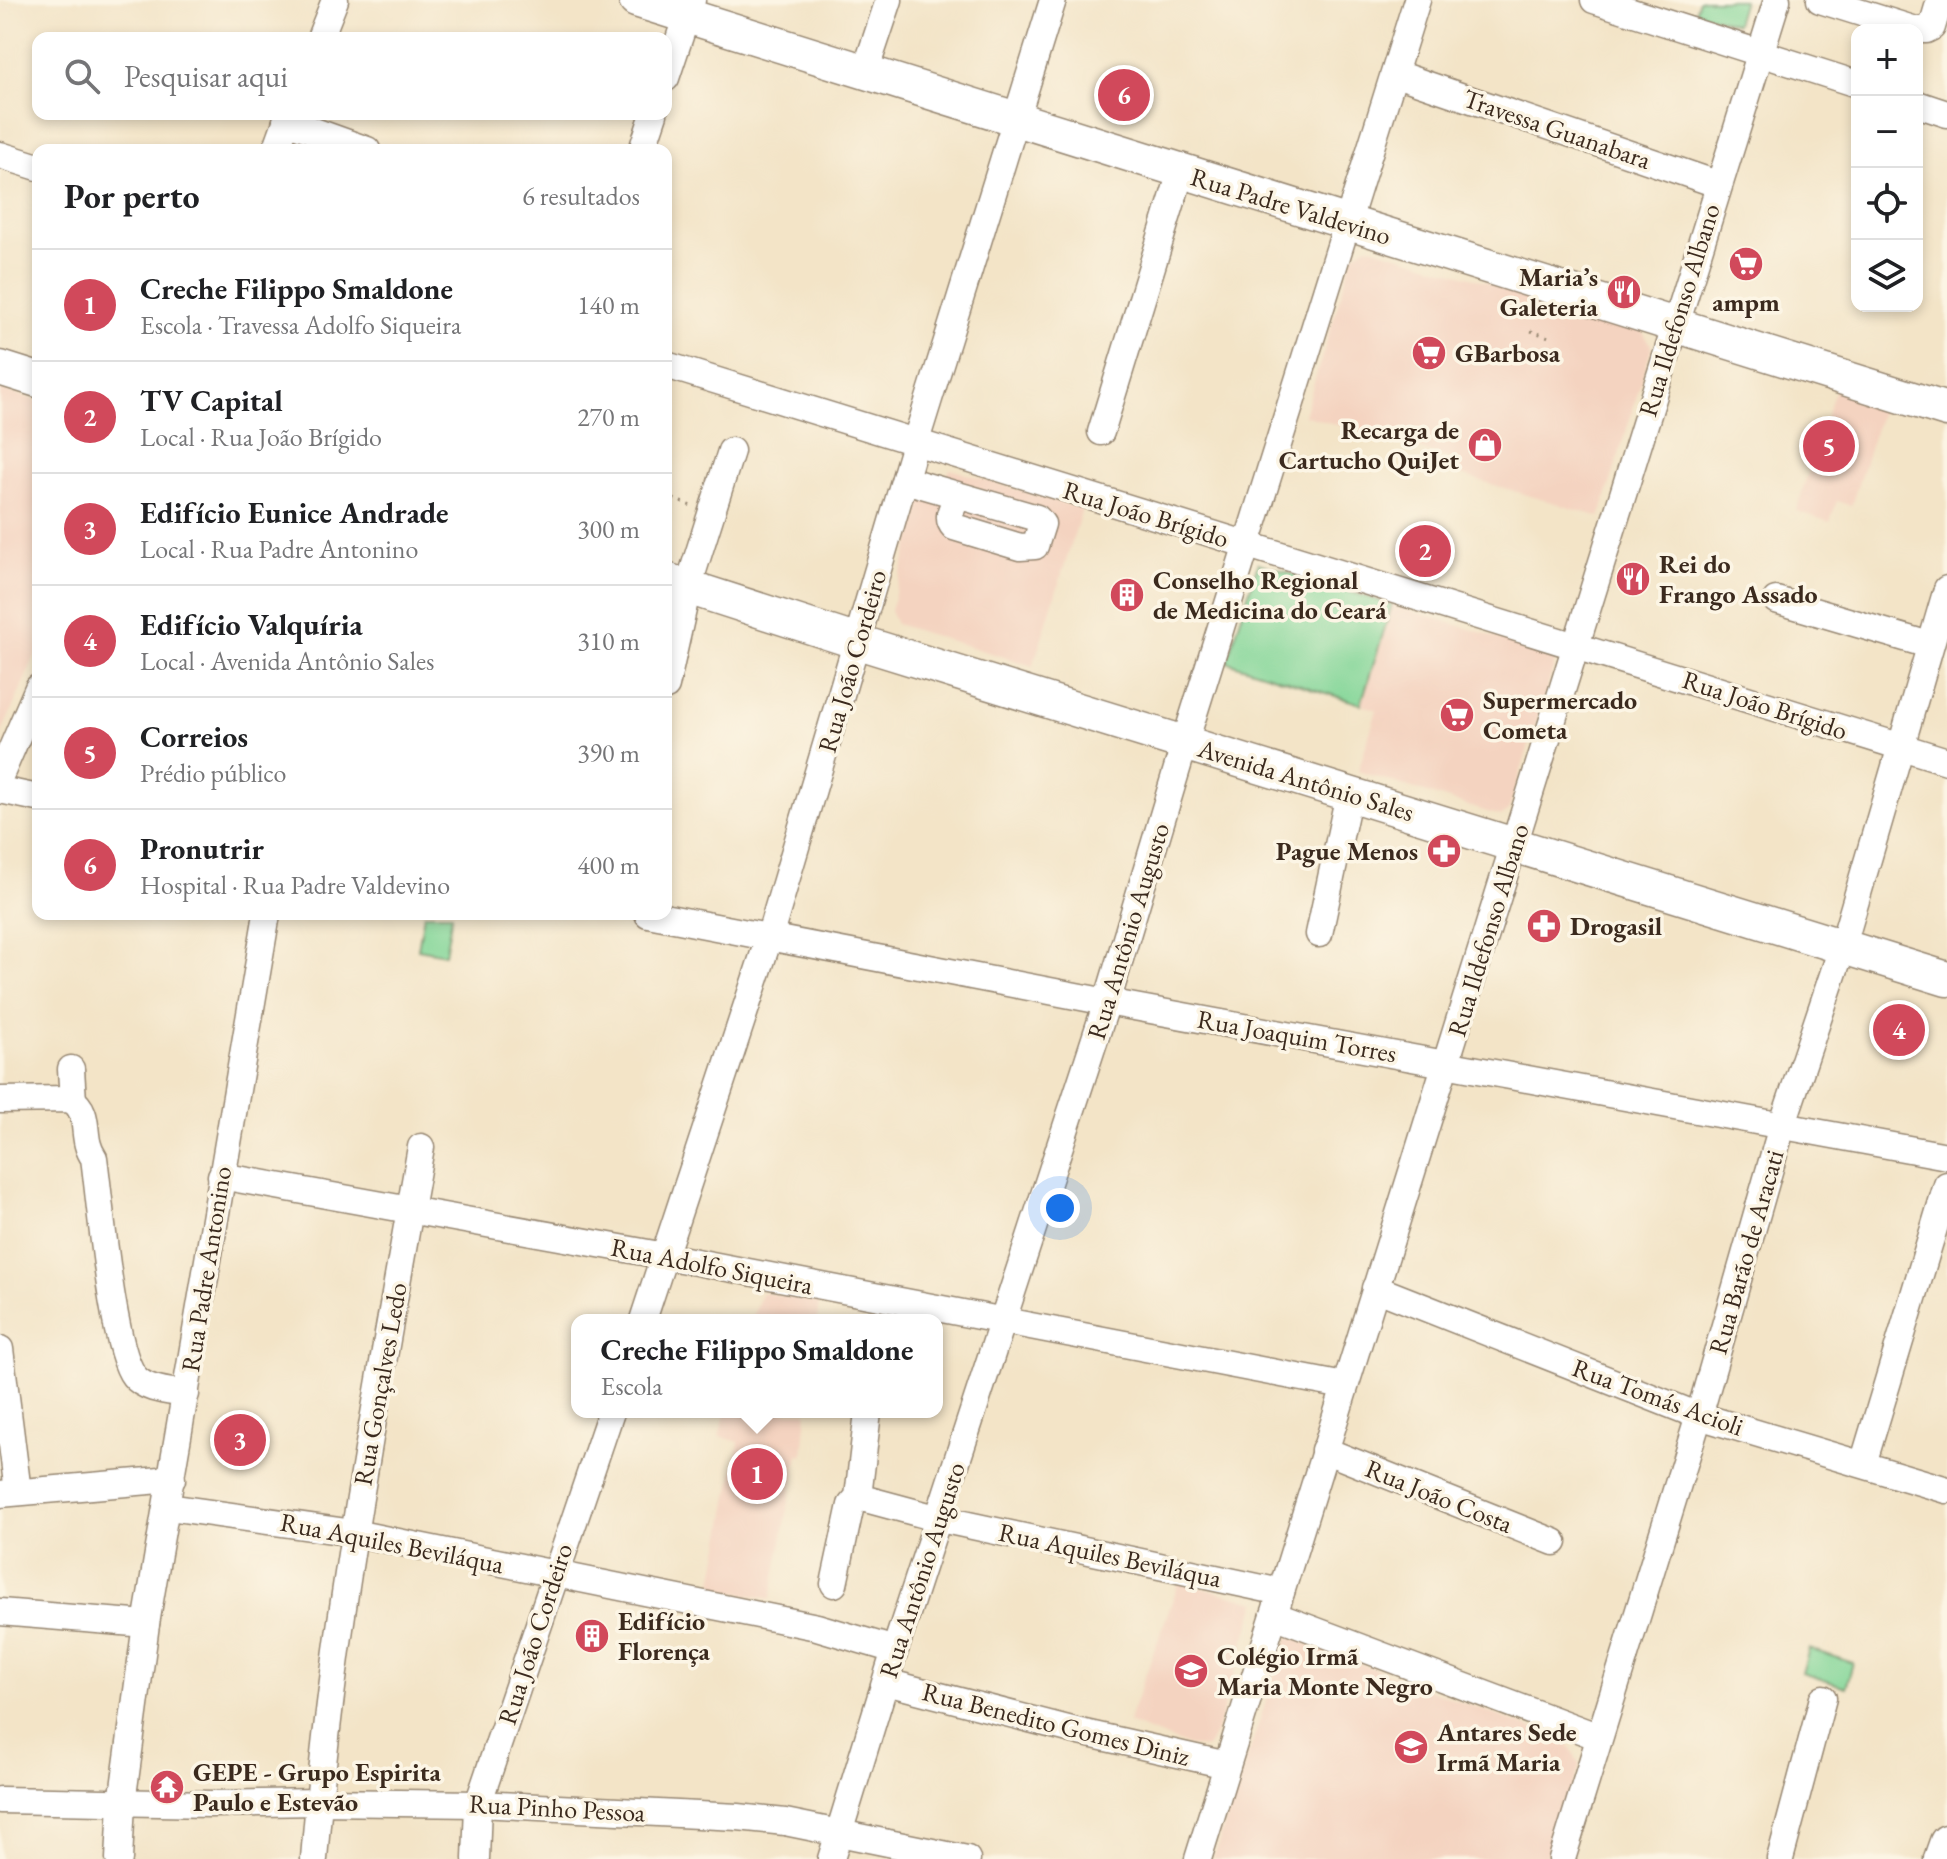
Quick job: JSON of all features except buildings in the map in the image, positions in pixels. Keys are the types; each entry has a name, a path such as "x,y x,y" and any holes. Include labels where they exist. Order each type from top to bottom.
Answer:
{"main road":[{"name":"Rua Padre Valdevino","path":"636,0 689,8 865,72 1947,410"},
{"path":"0,368 32,378"},
{"name":"Avenida Antônio Sales","path":"677,584 1947,979"},
{"path":"1941,1859 1947,1842"}],"street":[{"path":"322,32 335,0"},
{"path":"865,72 889,0"},
{"name":"Rua João Cordeiro","path":"645,1314 769,938 915,444 1053,0"},
{"name":"Rua Antônio Augusto","path":"831,1859 895,1650 1107,1002 1417,0"},
{"path":"1594,0 1851,82"},
{"name":"Rua Ildefonso Albano","path":"1198,1859 1717,184 1777,0"},
{"path":"1820,0 1898,24"},
{"path":"1923,30 1932,27 1940,0"},
{"path":"672,60 689,8"},
{"name":"Travessa Guanabara","path":"1396,74 1717,184"},
{"path":"1923,106 1947,114"},
{"path":"278,144 287,120"},
{"path":"293,120 352,144"},
{"path":"644,144 652,120"},
{"path":"0,155 32,165"},
{"path":"1101,432 1181,172"},
{"name":"Rua João Brígido","path":"672,367 1947,761"},
{"path":"672,630 677,584 731,451"},
{"path":"905,480 958,496"},
{"name":"Rua Barão de Aracati","path":"1562,1859 1699,1416 1782,1126 1842,948 1947,589"},
{"path":"1776,600 1929,645"},
{"path":"0,776 32,702"},
{"path":"0,790 32,797"},
{"path":"1319,934 1349,794"},
{"name":"Rua Joaquim Torres","path":"672,919 1947,1156"},
{"name":"Rua Padre Antonino","path":"119,1859 122,1803 146,1624 266,920"},
{"path":"71,1069 73,1101 83,1113 87,1148 94,1158 115,1310 126,1359 133,1375 140,1381 186,1394"},
{"path":"0,1100 46,1098 73,1101"},
{"name":"Rua Gonçalves Ledo","path":"314,1859 354,1533 421,1147"},
{"name":"Rua Adolfo Siqueira","path":"221,1176 665,1256 880,1309 927,1314"},
{"path":"1863,1464 1947,1185"},
{"name":"Rua Tomás Acioli","path":"1375,1288 1699,1416 1947,1490"},
{"name":"Rua Adolfo Siqueira","path":"943,1316 1002,1322 1344,1386"},
{"path":"0,1349 9,1493 172,1479"},
{"name":"Rua João Cordeiro","path":"476,1859 478,1804 609,1418"},
{"path":"834,1584 851,1505 858,1497 867,1418"},
{"name":"Rua João Costa","path":"1324,1450 1554,1542"},
{"name":"Rua Aquiles Beviláqua","path":"858,1497 1277,1603 1599,1737"},
{"name":"Rua Aquiles Beviláqua","path":"168,1507 354,1533 817,1627 895,1650"},
{"path":"0,1612 146,1624"},
{"name":"Rua Benedito Gomes Diniz","path":"886,1682 1080,1732 1227,1765"},
{"path":"1780,1859 1823,1698"},
{"name":"Rua Pinho Pessoa","path":"0,1800 478,1804 738,1817 785,1822 967,1859"}],"path":[{"path":"1531,331 1549,337"},
{"path":"672,498 695,508"}],"shaded area":[{"path":"1367,246 1640,328 1652,346 1600,517 1455,473 1459,461 1304,415 1353,255"},
{"path":"0,389 32,399 32,663 0,737"},
{"path":"1835,390 1883,405 1851,506 1837,501 1830,522 1796,511"},
{"path":"950,469 1082,509 1033,666 896,624 890,611 924,494 945,483"},
{"name":"Supermercado Cometa","path":"1392,605 1557,656 1508,812 1500,816 1358,771 1377,710 1361,704"},
{"path":"762,1292 819,1303 818,1314 754,1314"},
{"path":"724,1418 806,1418 803,1455 798,1454 771,1599 712,1588 739,1442 719,1436"},
{"name":"Colégio Irmã Maria Monte Negro","path":"1179,1582 1257,1602 1216,1732 1207,1748 1188,1746 1128,1723"},
{"name":"Antares Sede Irmã Maria","path":"1290,1637 1567,1742 1580,1766 1545,1859 1213,1859"}],"green space":[{"path":"1699,0 1743,0 1736,24 1695,12"},
{"path":"1258,563 1392,605 1361,704 1227,662"},
{"path":"423,920 451,920 445,954 418,949"},
{"path":"1809,1649 1853,1663 1846,1687 1802,1673"}],"place":[{"name":"Pronutrir","path":"1124,95"},
{"name":"ampm","path":"1746,264"},
{"name":"Maria’s Galeteria","path":"1624,292"},
{"name":"GBarbosa","path":"1429,353"},
{"name":"Recarga de Cartucho QuiJet","path":"1485,445"},
{"name":"Correios","path":"1829,446"},
{"name":"TV Capital","path":"1425,551"},
{"name":"Rei do Frango Assado","path":"1633,579"},
{"name":"Conselho Regional de Medicina do Ceará","path":"1127,595"},
{"name":"Supermercado Cometa","path":"1457,715"},
{"name":"Pague Menos","path":"1444,851"},
{"name":"Drogasil","path":"1544,926"},
{"name":"Edifício Valquíria","path":"1899,1030"},
{"name":"Edifício Eunice Andrade","path":"240,1440"},
{"name":"Creche Filippo Smaldone","path":"757,1474"},
{"name":"Edifício Florença","path":"592,1636"},
{"name":"Colégio Irmã Maria Monte Negro","path":"1191,1671"},
{"name":"Antares Sede Irmã Maria","path":"1411,1747"},
{"name":"GEPE - Grupo Espirita Paulo e Estevão","path":"167,1787"}]}
